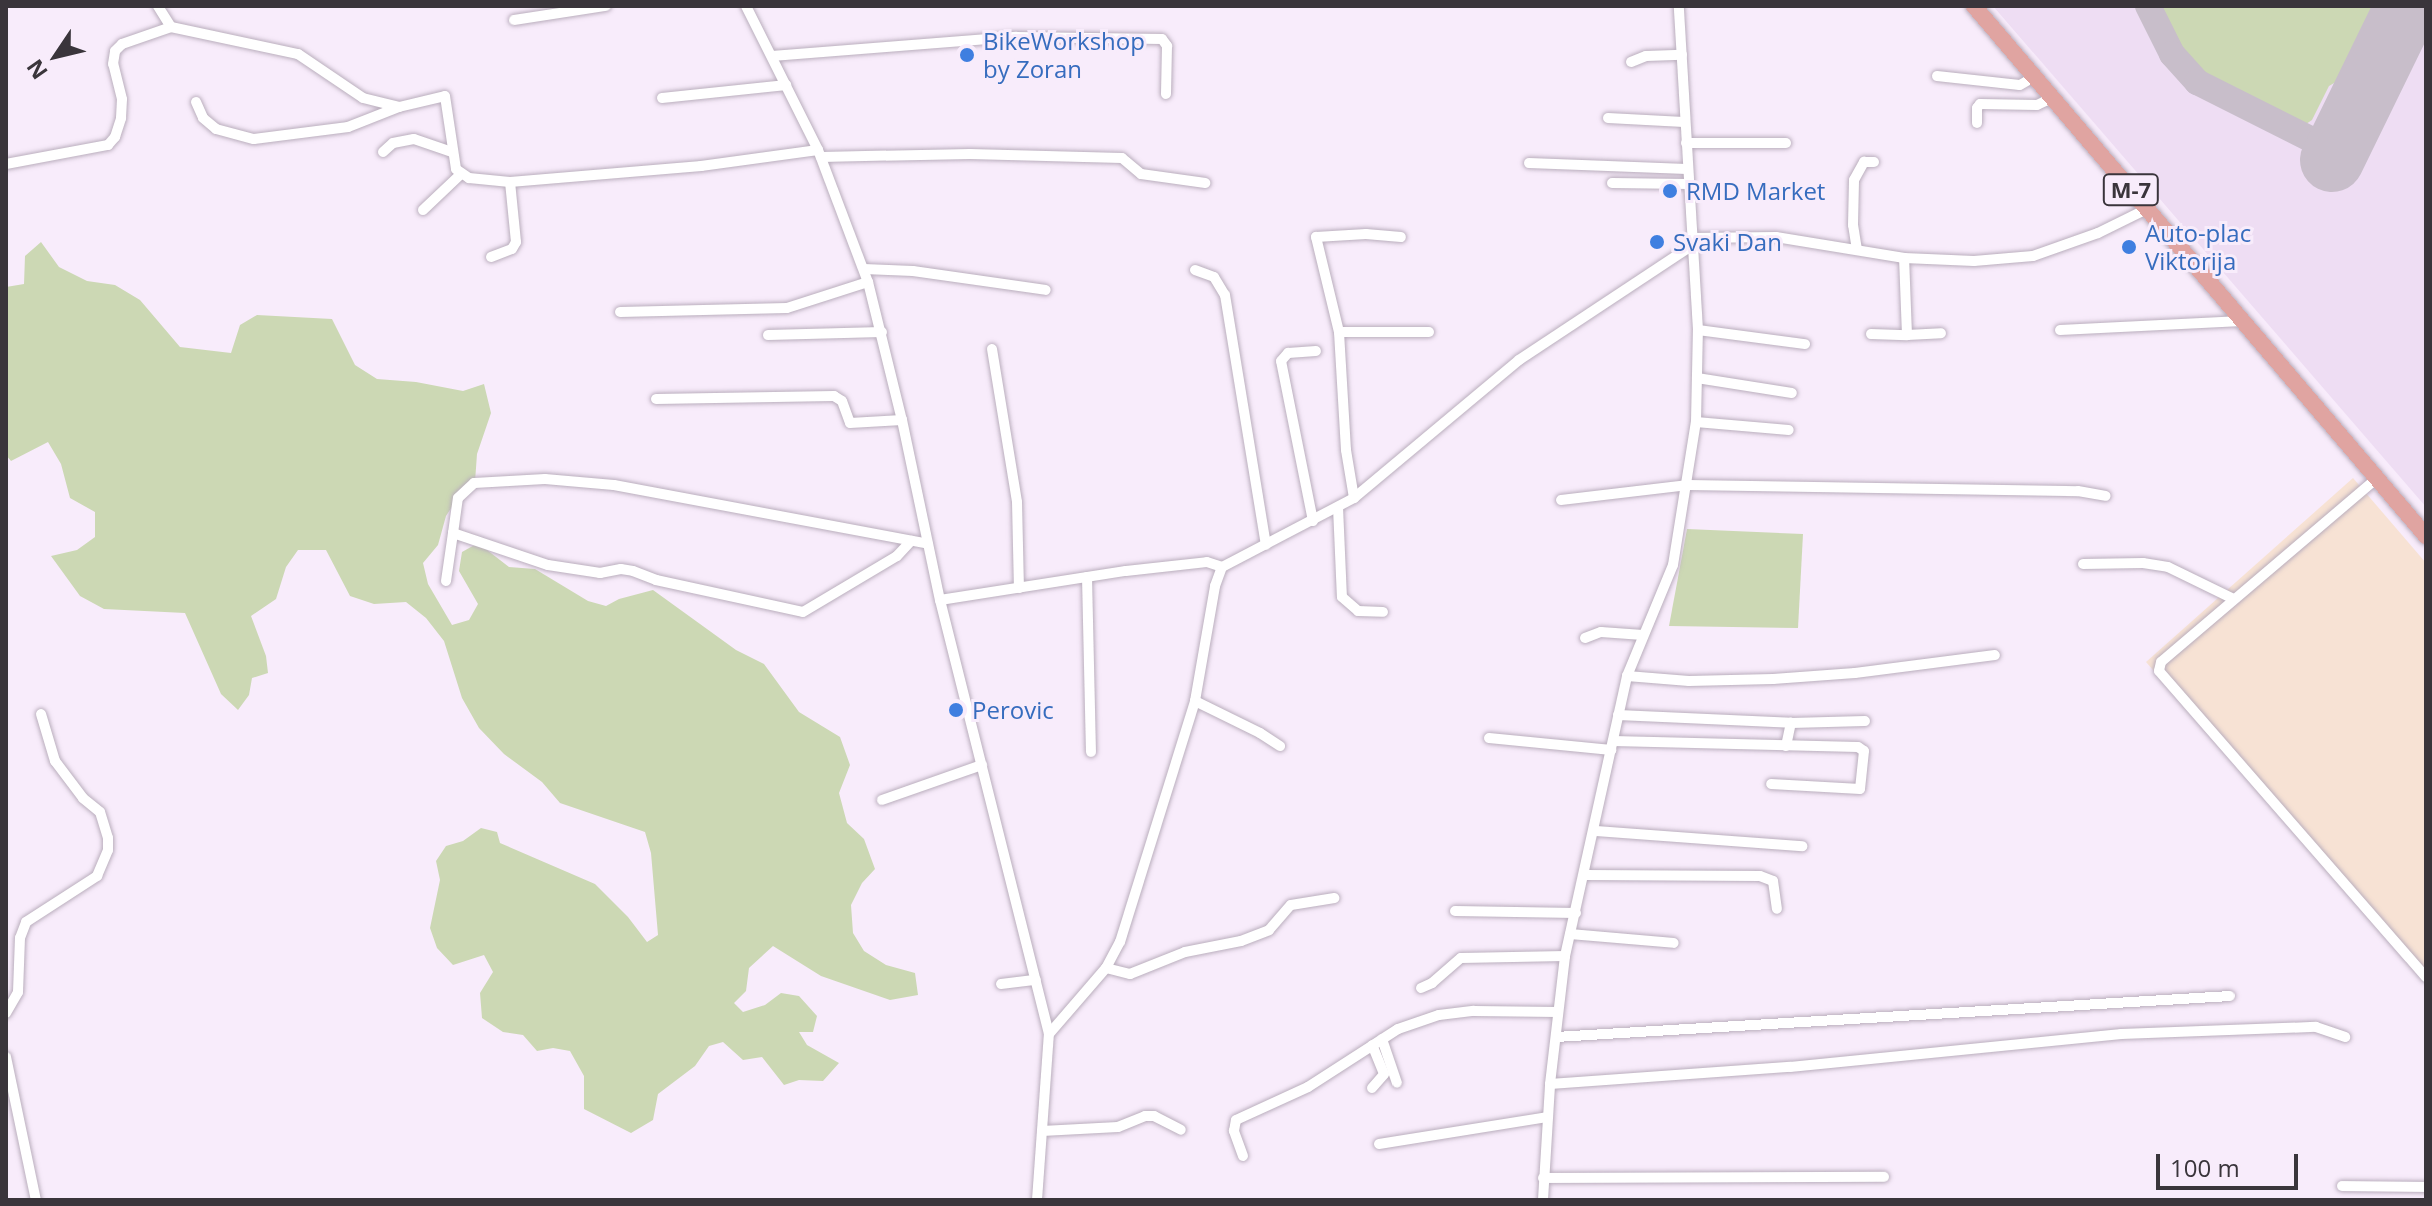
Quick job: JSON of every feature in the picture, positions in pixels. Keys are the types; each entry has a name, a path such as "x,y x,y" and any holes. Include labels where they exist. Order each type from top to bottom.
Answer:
{"main road":[{"name":"M-7","path":"1974,6 2426,536"}],"street":[{"path":"158,6 171,27"},
{"path":"514,20 606,6"},
{"path":"746,6 819,154 864,269 882,332 940,600 1049,1034 1037,1200"},
{"path":"1543,1200 1547,1117 1565,956 1596,831 1627,676 1673,565 1696,422 1698,330 1679,6"},
{"path":"6,164 108,145 115,137 121,118 122,99 113,64 115,51 122,44 171,27 298,54 363,98 399,107"},
{"path":"772,56 1016,37 1157,39 1167,46 1166,94"},
{"path":"1631,62 1646,56 1682,55"},
{"path":"1937,76 2020,85 2034,77"},
{"path":"662,98 786,85"},
{"path":"196,102 203,118 216,129 254,139 348,127 399,107 445,96 452,152 460,175"},
{"path":"1977,123 1978,105 2037,105 2052,98"},
{"path":"1608,118 1684,122"},
{"path":"383,152 393,143 407,139 427,142 452,152"},
{"path":"1686,143 1786,143"},
{"path":"460,175 510,182 819,154 970,154 1122,158 1141,174 1205,183"},
{"path":"1857,250 1853,225 1854,180 1864,162 1874,162"},
{"path":"1529,163 1687,169"},
{"path":"423,210 460,175"},
{"path":"491,257 512,249 516,242 510,182"},
{"path":"1612,183 1688,184"},
{"path":"1049,1034 1106,968 1120,942 1195,701 1215,586 1222,567 1354,498 1519,360 1691,242 1776,237 1904,258 1950,262 2033,256 2098,233 2147,209"},
{"path":"1354,498 1346,450 1339,332 1316,237 1366,234 1401,237"},
{"path":"1904,258 1907,335"},
{"path":"864,269 913,271 1046,290"},
{"path":"1195,270 1214,277 1225,295 1266,545"},
{"path":"620,312 787,308 868,282"},
{"path":"2060,330 2242,321"},
{"path":"1698,330 1805,344"},
{"path":"768,335 882,332"},
{"path":"1339,332 1429,332"},
{"path":"1871,334 1941,333"},
{"path":"992,349 1017,502 1019,588"},
{"path":"1313,521 1281,361 1288,353 1316,351"},
{"path":"1697,378 1792,393"},
{"path":"656,399 834,396 842,401 850,423 902,420"},
{"path":"1696,422 1789,430"},
{"path":"446,581 458,498 474,483 545,479 614,485 928,544"},
{"path":"2376,479 2161,662 2159,671 2426,977"},
{"path":"1561,500 1688,485 2078,491 2106,496"},
{"path":"1338,507 1342,597 1358,611 1383,612"},
{"path":"453,533 548,565 600,573 621,569 633,571 656,580 803,612 897,556 911,541"},
{"path":"940,600 1207,562 1222,567"},
{"path":"2083,564 2143,563 2168,567 2234,599"},
{"path":"1087,577 1091,752"},
{"path":"1585,638 1601,632 1643,635"},
{"path":"1627,676 1689,681 1773,679 1995,655"},
{"path":"1195,701 1280,746"},
{"path":"6,1013 18,992 20,938 26,922 97,876 108,850 108,838 100,812 83,798 55,761 41,714"},
{"path":"1618,715 1791,723 1865,721"},
{"path":"1786,746 1791,723"},
{"path":"1489,738 1612,746 1862,749 1862,786 1857,790 1771,784"},
{"path":"882,800 982,765"},
{"path":"1596,831 1802,846"},
{"path":"1585,875 1769,878 1776,887 1777,909"},
{"path":"1106,968 1130,974 1185,952 1241,941 1269,930 1291,905 1334,898"},
{"path":"1455,911 1576,913"},
{"path":"1570,934 1674,943"},
{"path":"1421,988 1432,983 1461,958 1565,956"},
{"path":"1001,984 1036,980"},
{"path":"1556,1037 2230,996"},
{"path":"1243,1156 1234,1131 1236,1120 1308,1087 1377,1042 1439,1015 1474,1011 1557,1012"},
{"path":"1550,1084 1790,1067 2121,1034 2316,1027 2345,1037"},
{"path":"1377,1042 1397,1083"},
{"path":"1372,1088 1384,1074 1377,1042"},
{"path":"6,1057 36,1200"},
{"path":"1042,1131 1118,1127 1145,1116 1154,1116 1181,1130"},
{"path":"1379,1144 1547,1117"},
{"path":"1543,1178 1884,1177"},
{"path":"2342,1186 2426,1187"}],"shaded area":[{"path":"1993,6 2426,6 2426,507"},
{"path":"2353,478 2426,563 2426,983 2146,662"}],"green space":[{"path":"2158,6 2381,6 2346,76 2329,86 2312,120 2303,126 2203,72 2181,50"},
{"path":"41,242 59,267 87,281 115,285 140,300 180,347 231,353 240,325 257,315 332,319 355,365 377,379 416,382 463,391 484,384 491,413 477,454 475,482 457,499 446,516 438,545 423,563 428,584 452,625 469,620 478,604 459,571 462,552 478,543 509,567 535,569 588,601 606,606 619,599 653,590 736,650 764,664 799,712 840,737 850,765 839,793 847,823 864,839 875,869 862,883 851,905 853,933 864,951 886,965 915,973 918,995 890,1000 821,976 773,946 749,968 746,991 734,1003 743,1012 765,1005 781,993 799,996 817,1016 813,1032 799,1032 807,1045 839,1063 823,1081 799,1080 784,1085 762,1057 743,1060 723,1042 709,1046 695,1066 658,1094 653,1120 631,1133 584,1109 584,1076 570,1051 553,1048 537,1051 523,1035 503,1032 482,1018 480,993 493,972 484,955 453,965 437,948 430,928 440,880 436,861 446,846 463,841 481,828 497,832 500,843 595,884 628,917 647,942 658,935 651,853 645,832 560,803 542,782 504,754 479,728 462,698 444,641 426,618 406,602 374,604 350,596 326,550 298,550 286,567 276,599 251,616 266,656 268,673 252,678 249,695 238,710 221,694 185,613 104,609 80,596 51,556 77,550 95,537 95,512 70,498 61,464 48,442 11,461 6,455 6,287 24,284 25,256"},
{"path":"1687,529 1803,534 1798,628 1669,626"}],"taxiway":[{"path":"2148,6 2172,54 2197,82 2336,152"}],"runway":[{"path":"2332,160 2407,6"}],"place":[{"name":"BikeWorkshop by Zoran","path":"967,55"},
{"name":"RMD Market","path":"1670,191"},
{"name":"Svaki Dan","path":"1657,242"},
{"name":"Auto-plac Viktorija","path":"2129,247"},
{"name":"Perovic","path":"956,710"}]}
